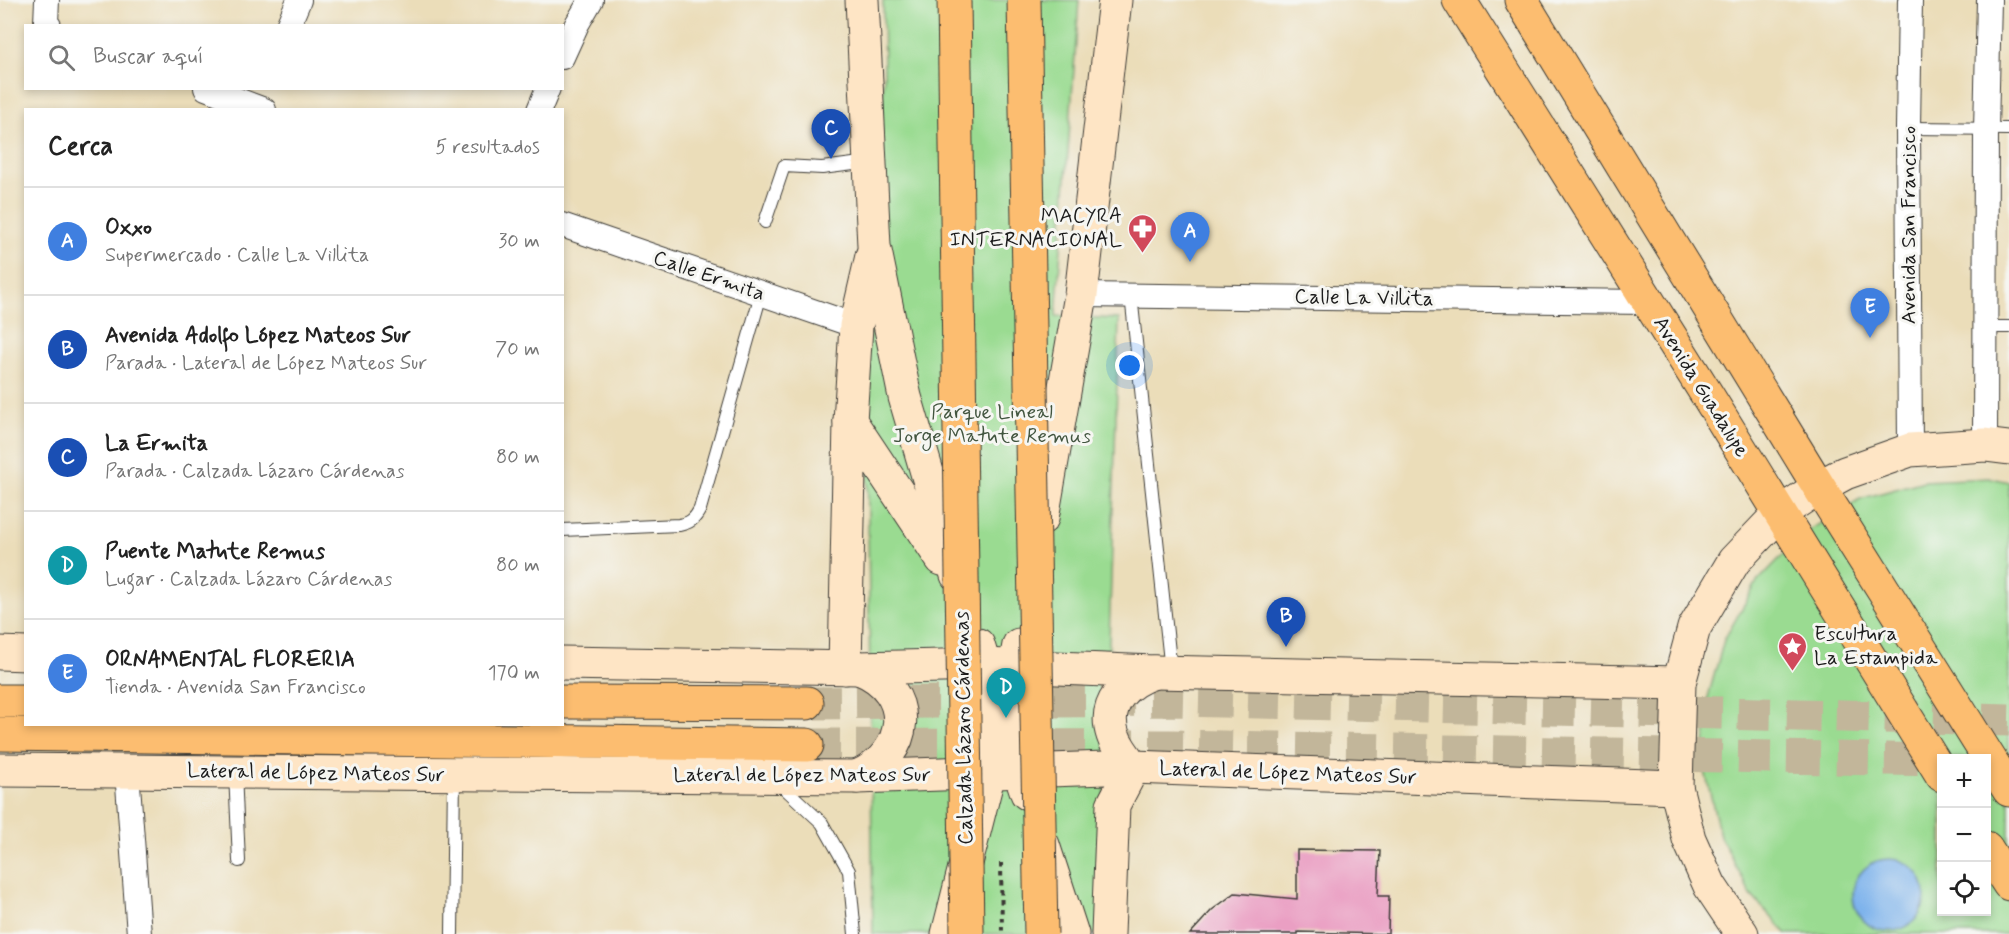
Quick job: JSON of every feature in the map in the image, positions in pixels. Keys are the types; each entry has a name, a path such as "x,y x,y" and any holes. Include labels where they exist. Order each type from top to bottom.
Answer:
{"main road":[{"name":"Calzada Lázaro Cárdenas","path":"862,0 874,246 905,397 961,587 1000,666"},
{"name":"Calzada Lázaro Cárdenas","path":"954,0 967,934"},
{"path":"1024,0 1041,934"},
{"name":"Avenida Guadalupe","path":"1459,0 1937,768"},
{"path":"1521,0 1819,487 2009,790"},
{"name":"Calzada Lázaro Cárdenas","path":"1071,934 1005,772 1000,666 1081,294 1111,8"},
{"path":"852,668 850,421 856,326 874,246"},
{"path":"850,421 961,587"},
{"path":"1742,934 1710,886 1689,839 1676,787 1679,683 1694,628 1734,561 1780,513 1819,487 1845,473 1910,450 1997,447"},
{"path":"0,653 24,654"},
{"path":"564,663 852,668 1000,666 1163,673 1679,683"},
{"path":"852,668 873,674 885,683 899,709 900,724 897,738 886,756 870,771 857,777"},
{"path":"1108,934 1113,805 1133,767 1113,735 1110,722 1112,708 1118,695 1128,684 1140,677 1163,673"},
{"path":"0,701 24,701"},
{"path":"564,702 807,703"},
{"path":"0,734 807,745"},
{"name":"Lateral de López Mateos Sur","path":"0,770 857,777 1133,767 1676,787"},
{"name":"Calzada Lázaro Cárdenas","path":"948,934 1005,772"},
{"path":"1991,856 2009,884"}],"street":[{"path":"289,24 300,0"},
{"path":"564,53 591,0"},
{"name":"Avenida San Francisco","path":"1910,0 1908,128 1910,450"},
{"path":"1989,0 1997,129 1997,447"},
{"path":"213,90 256,103"},
{"path":"539,108 547,90"},
{"name":"Calle Ermita","path":"564,226 856,326"},
{"name":"Calle La Villita","path":"1081,294 1648,302"},
{"path":"127,771 139,934"}],"lane":[{"path":"1908,128 1997,129"},
{"path":"765,222 784,166 822,168 870,162"},
{"path":"564,530 679,525 695,518 700,509 761,294"},
{"path":"1131,295 1163,673"},
{"path":"235,771 239,861"},
{"path":"452,934 454,774"},
{"path":"772,777 822,823 849,871 855,934"}],"green space":[{"name":"Parque Lineal Jorge Matute Remus","path":"883,0 1079,0 1056,316 1119,319 1100,934 873,934 866,360 884,75"},
{"path":"1991,478 2009,482 2009,934 1787,934 1751,895 1720,836 1705,771 1706,704 1724,640 1757,582 1803,534 1860,499 1924,481"}],"water":[{"path":"1889,859 1909,865 1919,875 1925,895 1919,915 1909,925 1889,931 1869,925 1859,915 1853,895 1859,875 1869,865"}],"building":[{"path":"1297,850 1380,851 1378,896 1389,896 1388,934 1298,932 1298,934 1190,934 1212,910 1235,893 1297,899"}],"tunnel":[{"path":"807,703 1176,700 2009,720"},
{"path":"807,745 1170,746 1937,760"}],"place":[{"name":"La Ermita","path":"831,159"},
{"name":"MACYRA INTERNACIONAL","path":"1143,254"},
{"name":"Oxxo","path":"1190,262"},
{"name":"ORNAMENTAL FLORERIA","path":"1870,338"},
{"name":"Avenida Adolfo López Mateos Sur","path":"1286,647"},
{"name":"Escultura La Estampida","path":"1793,672"},
{"name":"Puente Matute Remus","path":"1006,718"}]}
